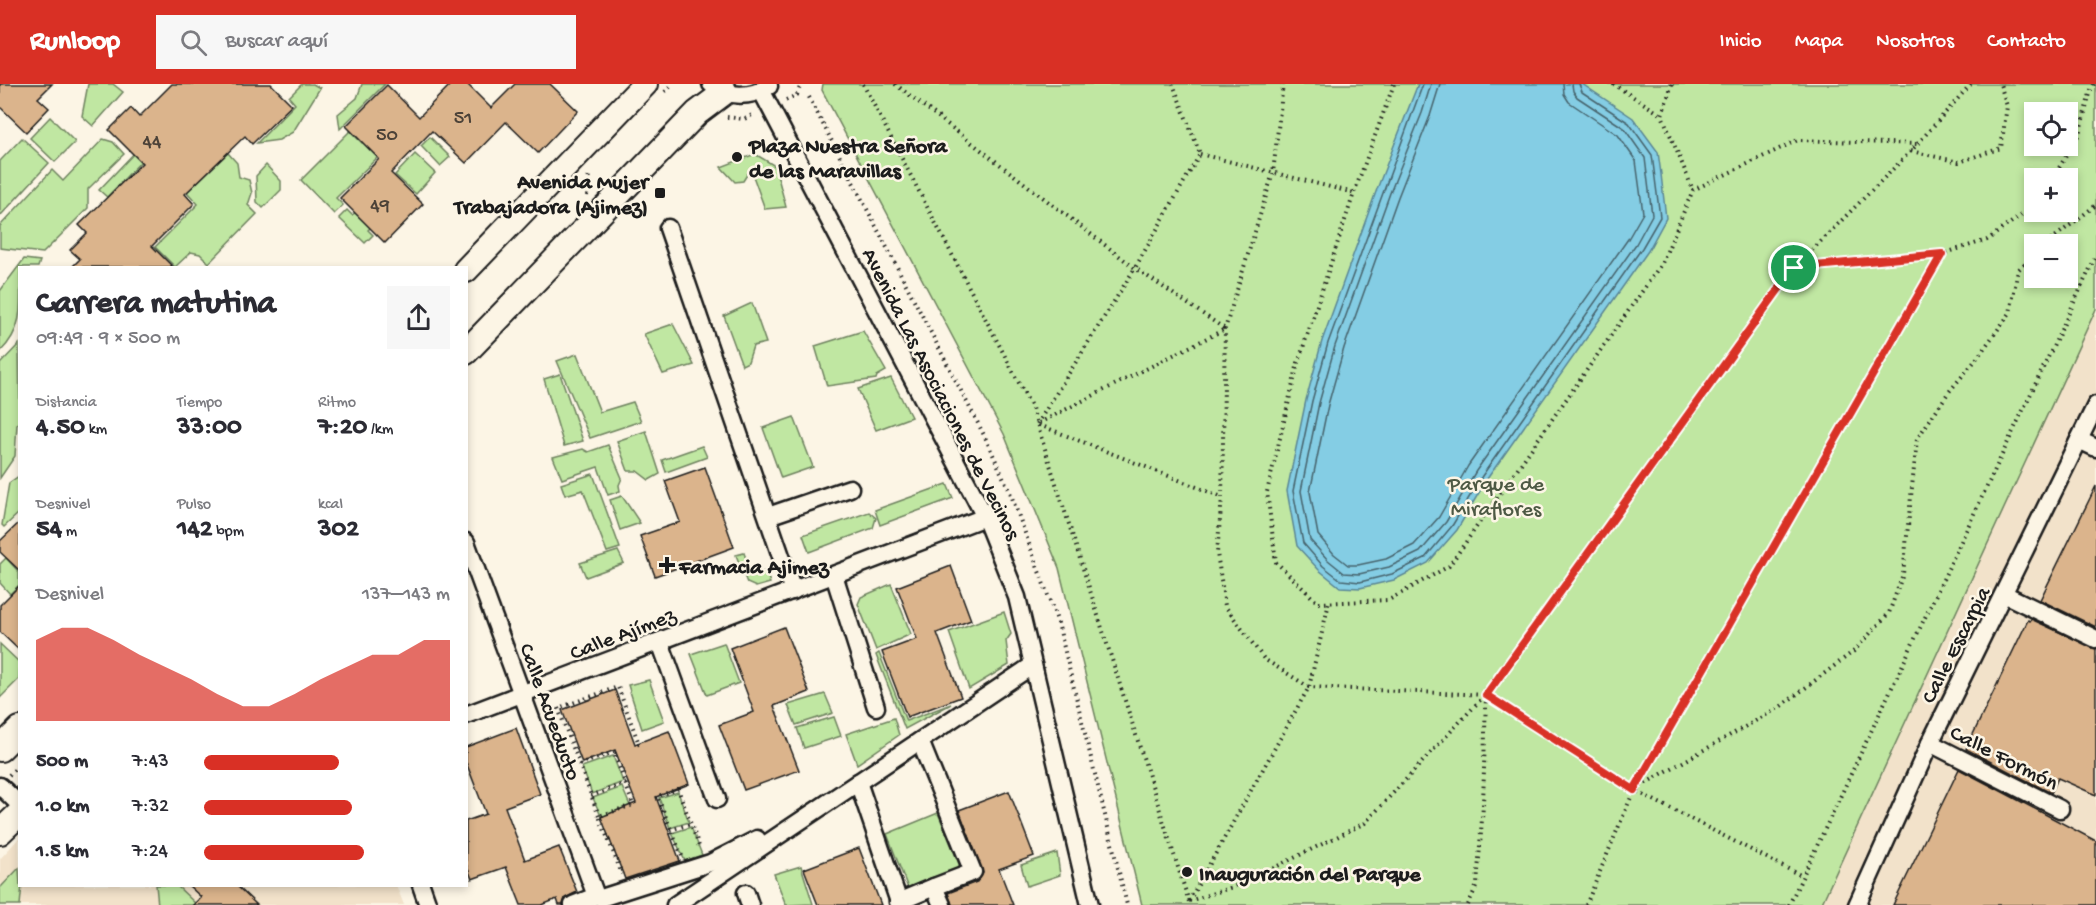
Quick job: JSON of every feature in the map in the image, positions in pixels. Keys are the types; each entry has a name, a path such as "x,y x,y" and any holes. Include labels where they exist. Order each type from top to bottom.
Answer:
{"street":[{"path":"468,350 697,113 718,88 743,95 766,87"},
{"name":"Avenida Las Asociaciones de Vecinos","path":"766,87 985,517 1017,597 1090,905"},
{"path":"468,268 655,88"},
{"path":"668,228 793,591"},
{"name":"Calle Escarpia","path":"1860,904 1930,742 2096,405"},
{"path":"2079,440 2096,448"},
{"path":"768,516 850,488"},
{"name":"Calle Ajímez","path":"468,714 985,517"},
{"name":"Calle Acueducto","path":"468,547 598,897"},
{"path":"834,575 876,707"},
{"path":"2004,594 2096,639"},
{"path":"660,642 717,799"},
{"path":"675,905 1033,665"},
{"path":"0,749 18,731"},
{"path":"858,782 899,903 973,872 920,741"},
{"name":"Calle Formón","path":"1930,742 2060,809"},
{"path":"0,786 18,803"},
{"path":"0,832 18,815"},
{"path":"573,905 710,863 761,837 764,845"},
{"path":"422,887 428,905"},
{"path":"934,887 942,905"}],"path":[{"path":"655,88 673,84"},
{"path":"791,98 797,95 801,84"},
{"path":"862,84 1032,408 1190,904"},
{"path":"895,84 1136,268 1225,329"},
{"path":"1173,84 1200,154"},
{"path":"1283,84 1273,173 1225,329 1222,497 1217,553 1225,606 1264,659 1309,687 1486,695 1634,790 1802,876"},
{"path":"1394,84 1354,193 1298,363 1267,492 1276,562 1318,603 1389,600 1449,566 1662,263 1693,190 1798,140 1917,144"},
{"path":"1613,84 1662,115 1693,190"},
{"path":"1662,115 1672,84"},
{"path":"1190,904 1239,885 1365,823 1486,695 1794,268 1911,151 1971,84"},
{"path":"1911,151 1959,162 2001,148 2007,106 2000,84"},
{"path":"2060,168 2079,134 2094,84"},
{"path":"722,118 744,119 749,117"},
{"path":"1037,424 1136,268 1200,154"},
{"path":"1200,154 1354,193"},
{"path":"590,169 587,203 596,196"},
{"path":"2056,234 2096,205"},
{"path":"1794,268 1942,254 1987,240 2024,213"},
{"path":"1586,905 1634,790 1942,254"},
{"path":"1789,905 2096,256"},
{"path":"1634,790 1780,707 1854,651 1889,613 1903,574 1917,439 1948,393 2010,313 2018,270 2024,264"},
{"path":"1037,424 1225,329"},
{"path":"1037,424 1222,497"},
{"path":"1190,904 1309,687 1329,603"},
{"path":"615,853 558,708 618,687 639,744 636,745"},
{"path":"1468,905 1477,885 1483,806 1486,695"},
{"path":"579,765 615,752 633,805 599,816"},
{"path":"591,796 626,783"},
{"path":"670,829 691,824 678,789 658,798 670,829 685,862"},
{"path":"670,829 689,822"}],"shaded area":[{"path":"2096,309 2096,905 1821,905 1829,888"},
{"path":"18,839 18,887 397,887 404,905 0,905 0,859"}],"green space":[{"path":"88,84 113,84 123,92 93,126 82,116"},
{"path":"302,84 313,84 320,88 293,132 279,140 257,143 295,104 289,97"},
{"path":"362,84 385,84 340,129 338,114 357,98"},
{"name":"Parque de Miraflores","path":"823,84 2096,84 2096,309 1821,905 1142,905 1059,568 1004,434 822,90"},
{"path":"50,117 75,142 55,162 30,138"},
{"path":"350,131 362,143 365,140 380,155 336,198 343,205 334,214 301,180"},
{"path":"430,137 450,157 440,166 421,146"},
{"path":"22,138 49,163 0,216 0,161"},
{"path":"103,139 113,142 124,154 88,189 88,208 43,253 0,248 0,226 52,170 63,181"},
{"path":"139,148 147,155 107,197 99,190"},
{"path":"228,153 237,163 239,177 249,180 252,193 248,205 257,214 209,263 200,254 191,252 174,266 155,247 198,204 187,192"},
{"path":"415,154 435,173 416,194 395,175"},
{"path":"755,154 775,166 786,207 765,209 753,176 748,173 743,181 735,182 721,167"},
{"path":"266,165 281,181 281,190 263,208 257,202 256,176"},
{"path":"347,210 352,215 356,212 371,227 368,230 373,235 365,243 339,218"},
{"path":"24,259 40,261 38,266 19,266"},
{"path":"18,267 18,323 8,343 0,352 0,291"},
{"path":"752,303 766,343 753,346 748,362 742,365 724,316"},
{"path":"673,324 694,365 663,374 644,334"},
{"path":"863,331 886,371 876,379 827,386 815,346"},
{"path":"18,345 18,423 15,456 0,478 0,364"},
{"path":"577,354 600,412 633,402 641,421 590,438 557,361"},
{"path":"560,374 583,441 564,446 544,379"},
{"path":"891,378 911,417 876,430 858,389"},
{"path":"794,417 813,467 781,478 763,428"},
{"path":"646,431 660,474 649,480 637,471 628,471 617,441"},
{"path":"608,445 622,478 619,485 620,491 608,495 598,467 562,479 553,457 583,449 588,452"},
{"path":"702,446 707,457 666,472 662,460"},
{"path":"593,474 620,548 607,552 583,490 565,495 561,484"},
{"path":"18,477 18,514 4,527 2,525 9,483"},
{"path":"947,484 953,498 880,525 875,510"},
{"path":"622,496 640,523 620,530 610,500"},
{"path":"869,512 876,518 873,528 809,552 803,535"},
{"path":"618,551 624,563 586,577 580,563"},
{"path":"744,553 752,575 766,571 770,583 756,587 747,583 736,555"},
{"path":"6,558 18,571 18,586 10,594 0,583 0,564"},
{"path":"891,584 911,634 876,650 858,604 861,597"},
{"path":"1004,612 1011,634 1006,641 1009,665 969,689 949,632"},
{"path":"724,643 739,683 707,695 691,654"},
{"path":"0,644 18,661 18,680 0,698"},
{"path":"879,653 906,721 951,704 905,729 876,655"},
{"path":"649,680 664,721 642,729 628,685"},
{"path":"825,694 833,713 796,725 788,705"},
{"path":"834,717 841,736 804,748 797,728"},
{"path":"894,718 899,735 857,764 846,734"},
{"path":"613,756 623,782 592,794 582,767"},
{"path":"622,787 631,808 602,818 593,798"},
{"path":"678,792 689,822 670,828 659,798"},
{"path":"938,813 964,876 911,896 887,834"},
{"path":"691,827 702,855 685,861 672,833"},
{"path":"1057,853 1060,875 1027,886 1021,865"},
{"path":"801,866 813,904 786,905 774,874"},
{"path":"18,869 18,887 22,887 20,905 0,905 0,888"},
{"path":"156,887 178,887 197,905 158,905"}],"water":[{"path":"1418,84 1582,84 1633,118 1658,152 1666,218 1648,251 1487,479 1457,530 1428,563 1394,580 1360,588 1340,587 1319,570 1297,546 1287,491 1306,400 1322,341"}],"building":[{"path":"0,84 52,84 38,98 49,108 26,132 0,107"},
{"path":"172,84 271,84 292,105 252,144 245,136 185,194 194,204 152,246 172,266 73,266 80,259 70,250 87,233 79,225 142,163 109,130 131,108 139,117"},
{"path":"451,84 467,84 491,108 515,84 550,84 578,111 538,153 506,122 466,163 432,131 391,173 423,204 385,243 340,198 379,159 346,126 387,85 419,117"},
{"path":"705,467 734,547 655,576 640,536 680,522 665,481"},
{"path":"2096,486 2096,627 2040,600"},
{"path":"18,524 18,569 0,552 0,541"},
{"path":"951,566 971,620 937,633 961,697 907,717 882,652 917,639 897,587"},
{"path":"18,587 18,649 0,632 0,605"},
{"path":"2031,619 2096,649 2096,795 2058,778 2051,793 1966,749 2028,620"},
{"path":"784,627 809,692 774,706 799,770 744,790 719,725 754,712 730,648"},
{"path":"615,690 635,744 669,731 689,784 656,797 680,861 625,879 601,817 636,803 615,750 582,763 562,710"},
{"path":"516,728 540,794 505,807 525,860 559,847 577,892 565,898 563,905 559,905 557,899 542,905 521,905 506,867 472,879 468,869 468,820 486,814 468,767 468,746"},
{"path":"1959,769 2096,841 2096,905 1893,905"},
{"path":"1009,791 1034,856 999,869 1013,905 952,905 948,893 977,882 983,873 959,810"},
{"path":"859,848 881,905 818,905 804,869"},
{"path":"190,887 238,887 257,905 193,905 201,897"}],"place":[{"name":"Plaza Nuestra Señora de las Maravillas","path":"737,157"},
{"name":"Avenida Mujer Trabajadora (Ajimez)","path":"660,193"},
{"name":"Farmacia Ajimez","path":"667,565"},
{"name":"Inauguración del Parque","path":"1187,872"}],"route":[{"path":"1942,254 1634,790 1486,695 1794,268 1942,254"}]}
